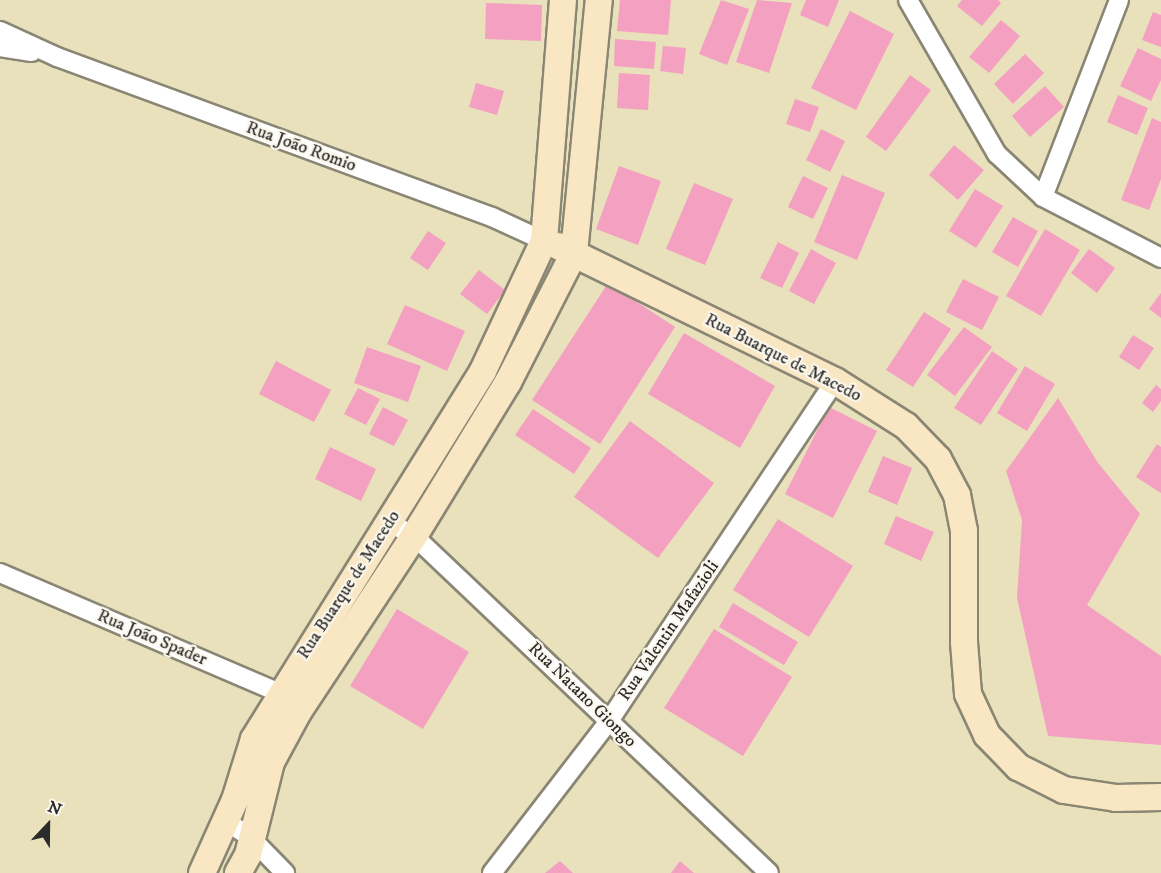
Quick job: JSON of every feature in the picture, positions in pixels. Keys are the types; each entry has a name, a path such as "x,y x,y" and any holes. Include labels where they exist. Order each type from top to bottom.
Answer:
{"main road":[{"name":"Rua Buarque de Macedo","path":"202,873 226,821 254,739 280,693 390,523 483,372 544,241 563,0"},
{"name":"Rua Buarque de Macedo","path":"238,873 251,838 271,762 298,712 414,536 508,382 574,253 599,0"},
{"name":"Rua Buarque de Macedo","path":"544,241 574,253 835,381 906,426 938,459 957,495 964,531 964,642 968,694 987,735 1018,767 1064,790 1116,798 1161,797"},
{"path":"483,372 508,382"}],"street":[{"path":"908,0 997,154 1043,197 1161,258"},
{"path":"1043,197 1119,0"},
{"name":"Rua João Romio","path":"0,30 57,57 492,217 544,241"},
{"name":"Rua João Romio","path":"0,47 57,57"},
{"name":"Rua Valentin Mafazioli","path":"492,873 609,721 835,381"},
{"name":"Rua Natano Giongo","path":"390,523 414,536 769,873"},
{"name":"Rua João Spader","path":"0,573 280,693 298,712"},
{"path":"226,821 251,838 285,873"}],"building":[{"path":"620,0 671,0 668,35 617,31"},
{"path":"721,0 749,9 727,65 699,54"},
{"path":"757,0 792,3 769,73 736,62"},
{"path":"806,0 839,0 828,27 800,15"},
{"path":"962,0 998,0 1001,3 982,26 957,6"},
{"path":"486,3 542,5 541,41 485,39"},
{"path":"850,11 894,34 856,110 811,88"},
{"path":"1153,12 1161,15 1161,47 1142,40"},
{"path":"1001,20 1020,36 989,73 969,57"},
{"path":"615,39 656,42 654,69 614,66"},
{"path":"663,46 686,48 683,74 660,71"},
{"path":"1138,48 1161,59 1161,80 1151,101 1120,86"},
{"path":"1025,54 1044,73 1013,104 994,84"},
{"path":"619,73 650,75 648,110 617,108"},
{"path":"910,75 931,90 886,151 866,137"},
{"path":"476,83 504,91 497,115 469,107"},
{"path":"1045,86 1064,107 1030,137 1012,116"},
{"path":"1118,95 1148,108 1137,135 1107,122"},
{"path":"795,99 819,107 810,132 786,124"},
{"path":"1152,118 1161,122 1161,179 1149,210 1121,200"},
{"path":"821,129 845,141 830,172 806,160"},
{"path":"954,145 984,170 958,200 929,175"},
{"path":"619,166 661,181 638,245 596,229"},
{"path":"842,175 885,193 857,260 814,242"},
{"path":"803,176 828,188 813,219 788,207"},
{"path":"694,183 733,199 705,265 666,249"},
{"path":"975,189 1003,206 976,248 949,231"},
{"path":"1013,217 1038,231 1018,267 992,252"},
{"path":"1045,229 1080,250 1041,316 1006,296"},
{"path":"428,231 446,243 428,270 410,258"},
{"path":"778,242 799,253 782,288 760,278"},
{"path":"811,249 836,263 814,304 789,291"},
{"path":"1089,249 1115,268 1097,293 1071,273"},
{"path":"479,270 505,290 487,314 460,294"},
{"path":"963,279 999,297 982,330 946,312"},
{"path":"608,283 675,327 600,444 532,400"},
{"path":"1161,293 1161,318 1149,309"},
{"path":"405,305 465,331 447,371 387,344"},
{"path":"924,312 951,329 913,387 886,370"},
{"path":"964,327 992,347 955,396 927,375"},
{"path":"684,333 775,386 740,448 648,394"},
{"path":"1133,335 1154,348 1139,370 1119,357"},
{"path":"367,347 421,366 408,402 354,383"},
{"path":"992,351 1018,369 981,425 954,408"},
{"path":"276,361 331,390 314,422 259,394"},
{"path":"1025,366 1055,384 1027,431 997,413"},
{"path":"1156,385 1161,389 1161,401 1153,412 1142,403"},
{"path":"358,388 380,399 366,425 344,414"},
{"path":"1058,398 1098,463 1140,514 1087,605 1161,656 1161,745 1048,736 1017,598 1022,520 1006,471"},
{"path":"383,407 408,420 394,446 369,434"},
{"path":"829,407 877,431 833,518 785,494"},
{"path":"533,409 591,448 574,474 515,435"},
{"path":"630,421 714,483 658,558 574,497"},
{"path":"1157,444 1161,447 1161,493 1136,477"},
{"path":"330,447 376,469 361,501 315,479"},
{"path":"883,456 912,468 897,505 868,492"},
{"path":"896,516 934,532 921,561 884,544"},
{"path":"778,519 853,566 809,637 733,590"},
{"path":"733,603 798,642 784,665 719,627"},
{"path":"397,609 469,652 423,729 350,686"},
{"path":"714,629 792,677 743,756 664,708"},
{"path":"560,861 573,873 545,873"},
{"path":"680,861 694,873 671,873"}]}
